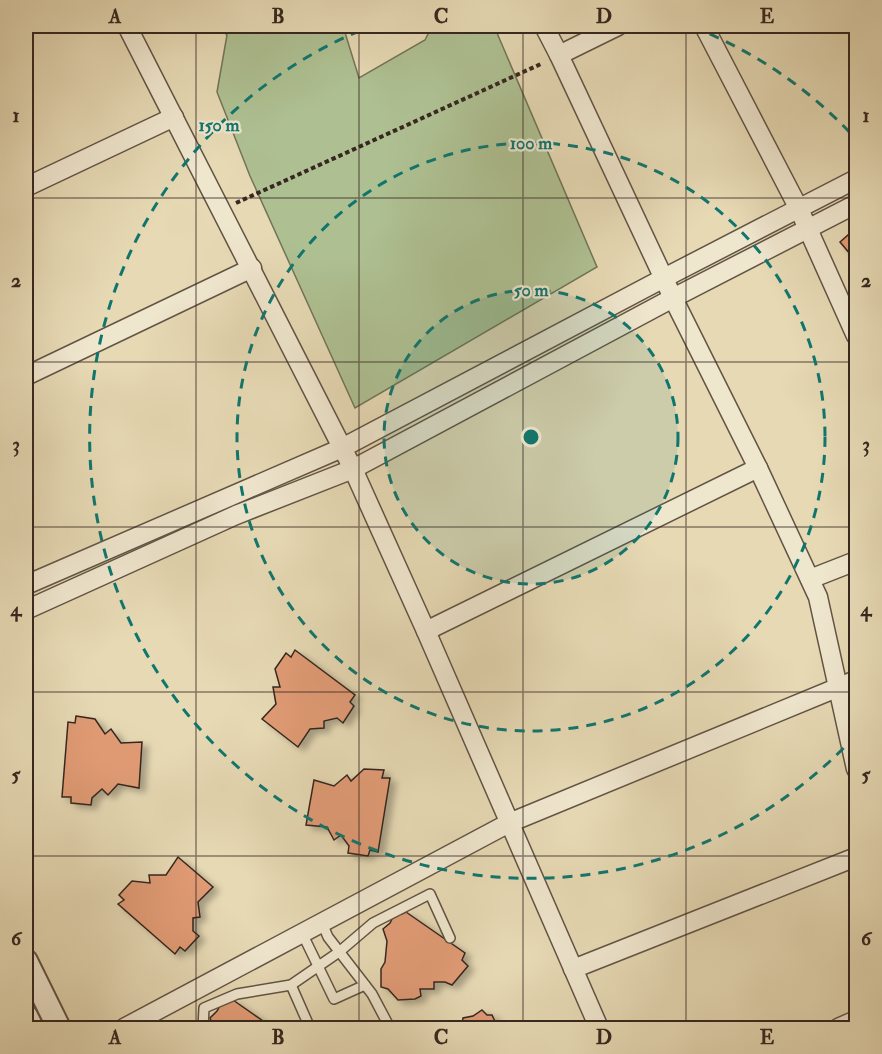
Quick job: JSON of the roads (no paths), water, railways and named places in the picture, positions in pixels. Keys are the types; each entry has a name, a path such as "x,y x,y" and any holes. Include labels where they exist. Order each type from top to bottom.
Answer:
{"street":[{"path":"127,26 353,469 599,1029"},
{"path":"544,26 818,597 856,769"},
{"path":"559,55 618,26"},
{"path":"704,26 799,209 856,336"},
{"path":"26,187 174,117"},
{"path":"26,585 342,448 664,278 856,180"},
{"path":"26,610 236,515 353,469 673,298 856,204"},
{"path":"26,376 252,268"},
{"path":"426,631 758,468"},
{"path":"810,579 856,561"},
{"path":"124,1029 509,823 856,680"},
{"path":"573,969 856,857"},
{"path":"26,961 59,1029"},
{"path":"26,1016 32,1029"},
{"path":"838,1029 856,1020"}],"lane":[{"path":"203,1029 204,1008 237,994 291,985 339,952 373,923 430,894 450,938"},
{"path":"322,923 328,937 372,994 390,1029"},
{"path":"302,933 334,999 365,985"},
{"path":"291,985 310,1029"}]}
